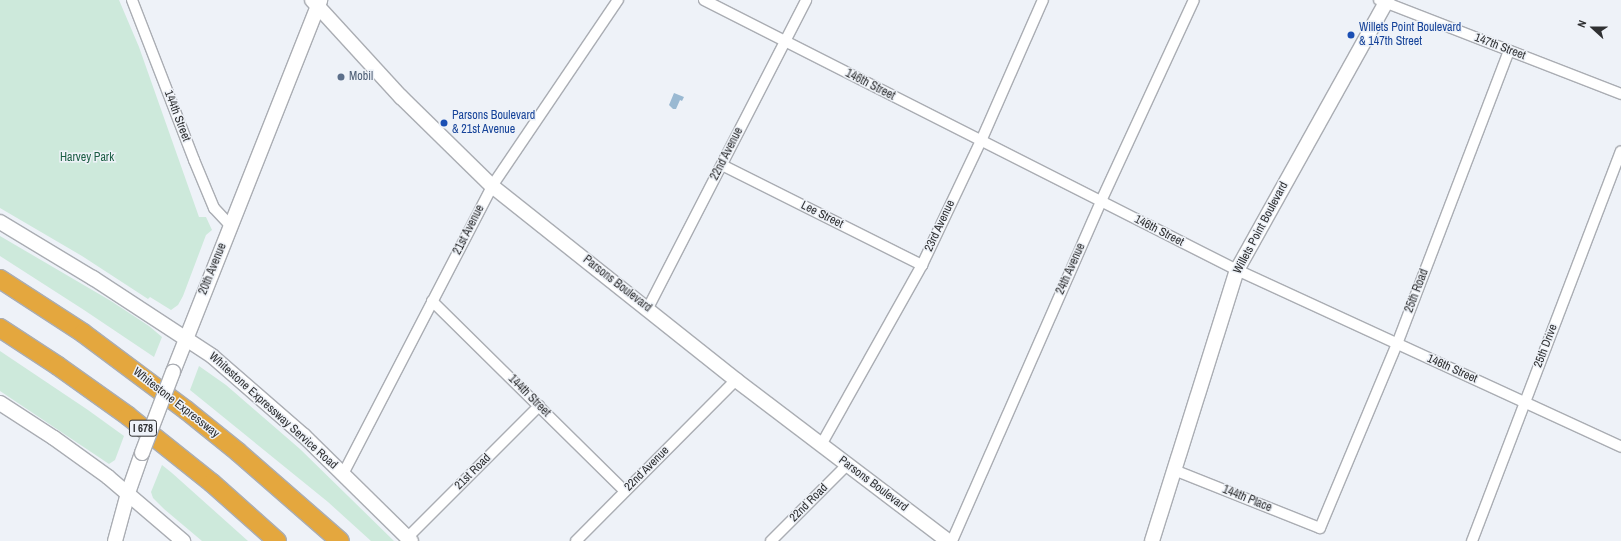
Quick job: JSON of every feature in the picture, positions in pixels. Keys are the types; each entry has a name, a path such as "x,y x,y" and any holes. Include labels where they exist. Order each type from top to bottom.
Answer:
{"highway":[{"name":"Whitestone Expressway","path":"0,279 83,333 180,405 238,452 340,541"},
{"name":"I 678","path":"0,328 58,366 128,416 212,483 277,541"}],"street":[{"name":"144th Street","path":"132,0 214,208 230,226"},
{"name":"21st Avenue","path":"343,474 492,186 618,0"},
{"name":"146th Street","path":"704,0 1237,270 1621,446"},
{"name":"22nd Avenue","path":"648,308 806,0"},
{"name":"24th Avenue","path":"952,541 1101,201 1194,0"},
{"name":"23rd Avenue","path":"821,445 922,265 981,141 1040,1"},
{"name":"147th Street","path":"1384,1 1621,94"},
{"name":"Willets Point Boulevard","path":"1152,541 1237,270 1384,1"},
{"name":"20th Avenue","path":"115,541 128,493 142,453 316,2"},
{"name":"Parsons Boulevard","path":"316,2 401,97 492,186 648,308 736,380 948,541"},
{"name":"25th Road","path":"1320,528 1397,344 1509,51"},
{"name":"25th Drive","path":"1472,541 1621,151"},
{"name":"Lee Street","path":"722,164 922,265"},
{"name":"Whitestone Expressway Service Road","path":"0,222 82,271 186,338 235,375 343,474 409,539"},
{"name":"144th Street","path":"432,301 625,491"},
{"name":"22nd Avenue","path":"576,541 736,380"},
{"path":"0,403 65,446 128,493 183,541"},
{"name":"21st Road","path":"409,539 539,406"},
{"name":"22nd Road","path":"772,541 847,465"},
{"name":"144th Place","path":"1174,470 1320,528"}],"green space":[{"name":"Harvey Park","path":"0,0 119,0 139,47 199,217 206,217 212,230 206,235 183,296 178,305 171,310 150,297 148,299 82,256 0,208"},
{"path":"0,236 111,301 149,326 162,337 154,357 0,256"},
{"path":"0,351 124,436 115,460 109,464 0,391"},
{"path":"199,366 226,385 300,449 394,541 371,541 328,502 190,390"},
{"path":"162,465 248,541 202,541 164,509 153,498 151,492"}],"water":[{"path":"674,93 684,97 682,101 680,100 676,109 673,109 669,105"}],"place":[{"name":"Willets Point Boulevard & 147th Street","path":"1351,35"},
{"name":"Mobil","path":"341,77"},
{"name":"Parsons Boulevard & 21st Avenue","path":"444,123"}]}
